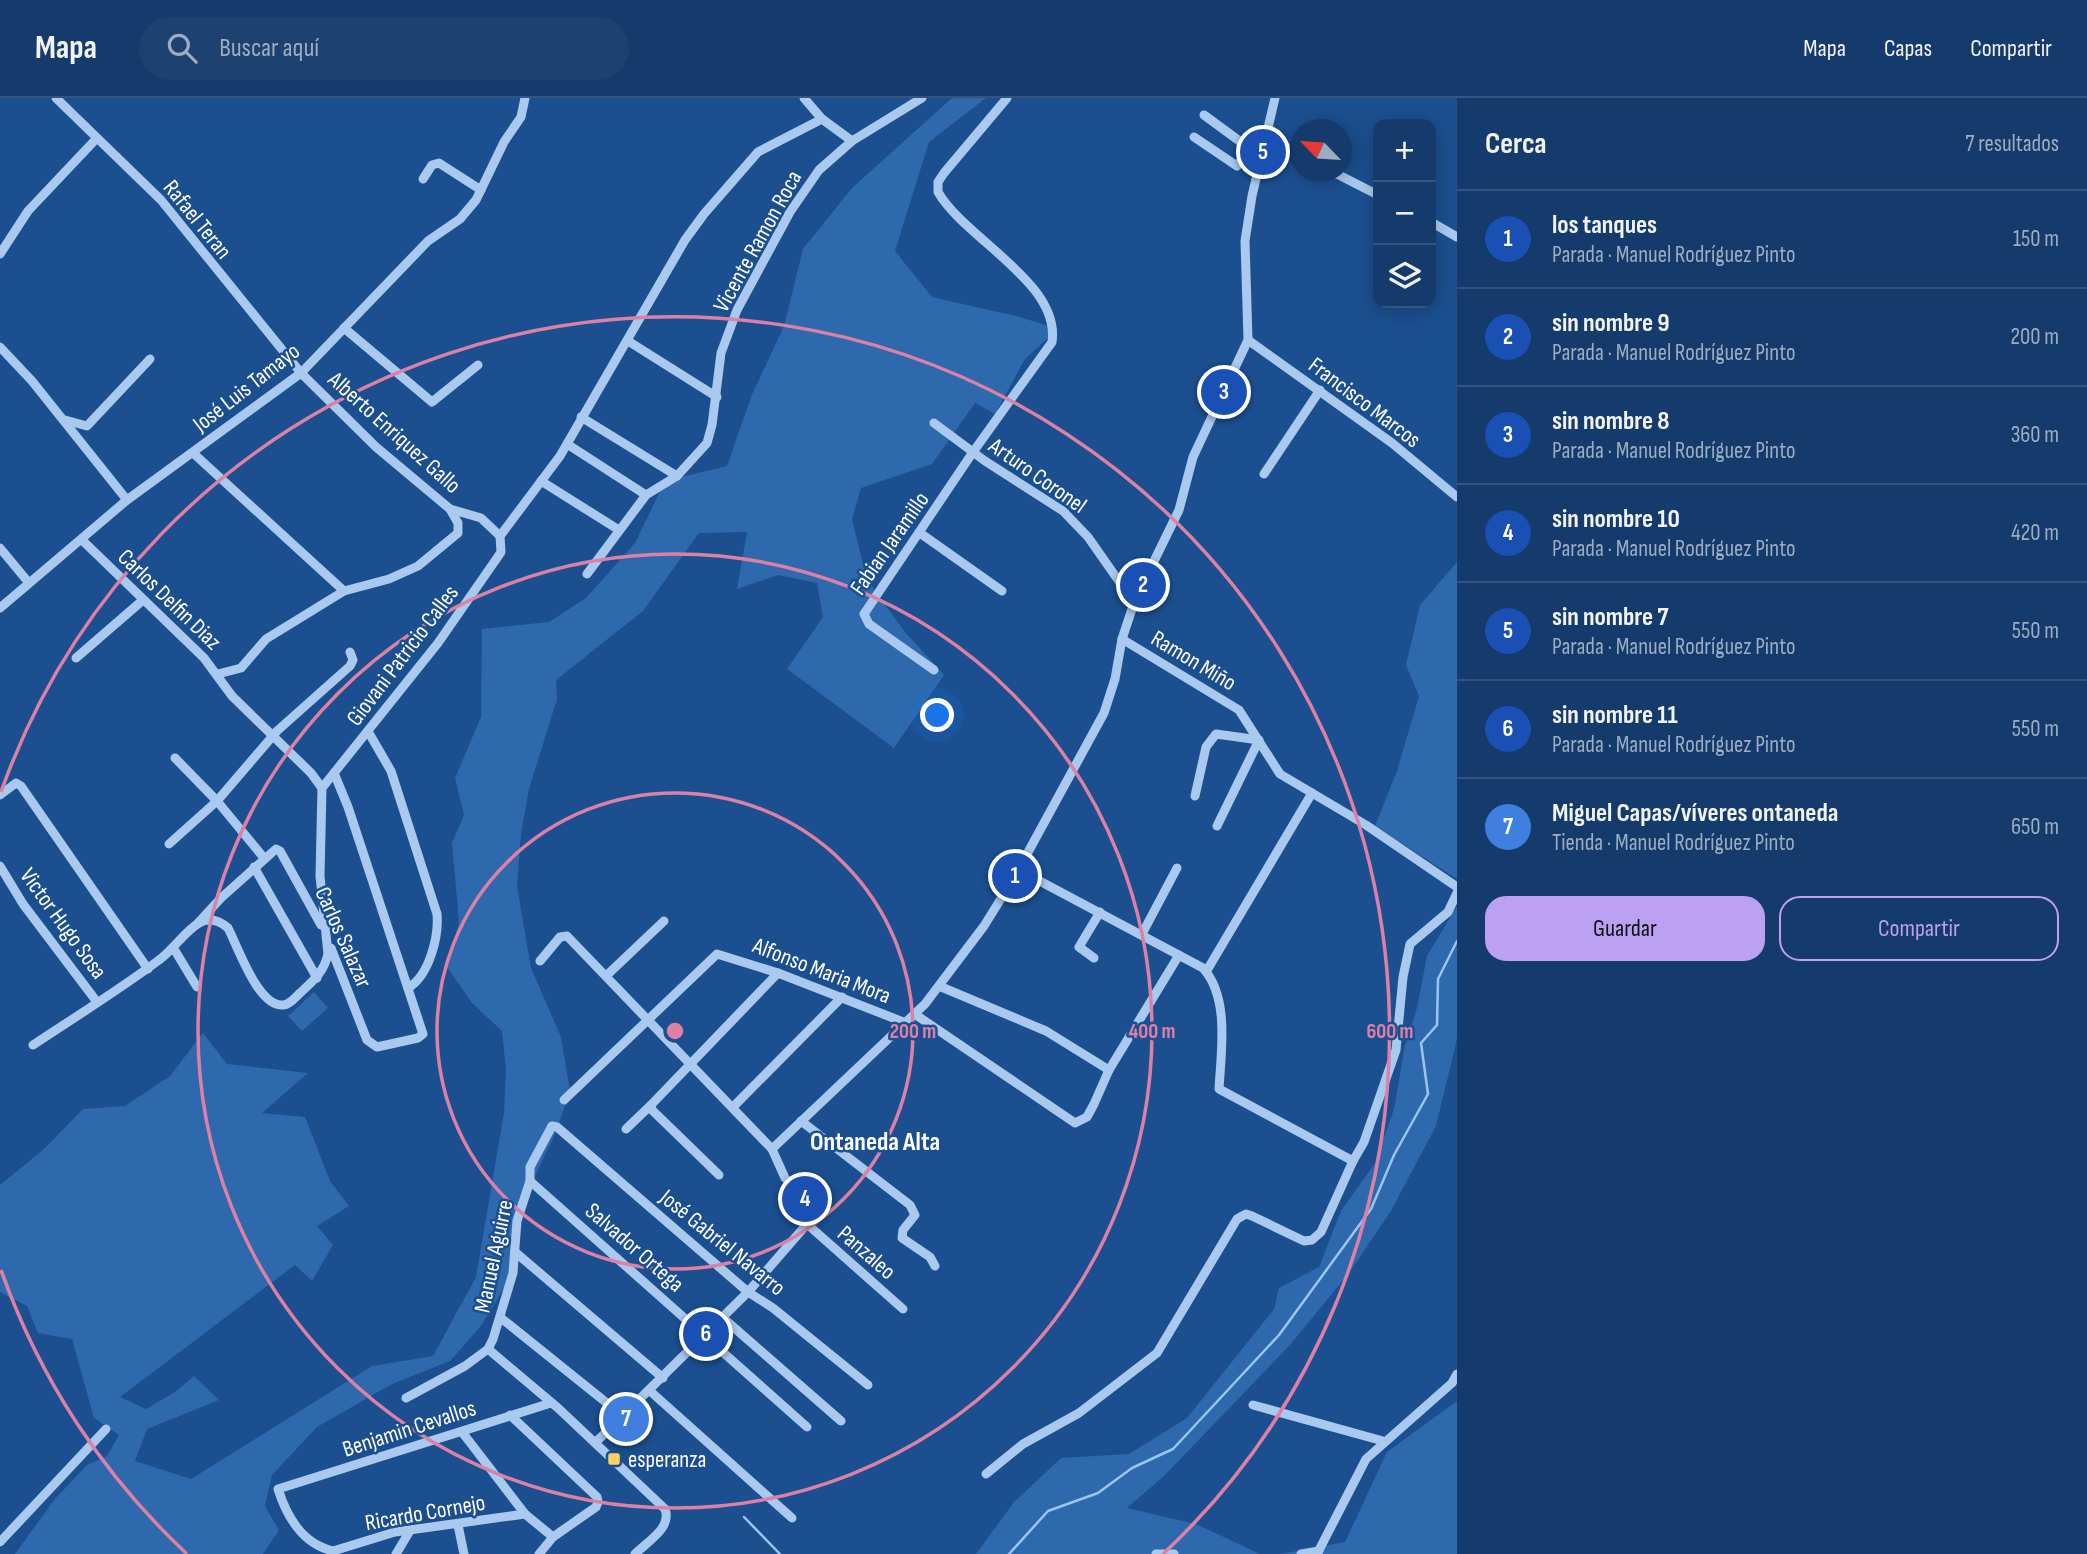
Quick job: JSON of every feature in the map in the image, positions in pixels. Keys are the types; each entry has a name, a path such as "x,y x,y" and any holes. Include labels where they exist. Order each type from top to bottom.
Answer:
{"street":[{"name":"Rafael Teran","path":"56,98 161,200 301,373"},
{"name":"José Luis Tamayo","path":"0,608 127,500 301,373 428,242 460,219 481,190 521,117 525,98"},
{"path":"804,98 822,119 852,141"},
{"name":"Vicente Ramon Roca","path":"587,574 646,495 677,476 707,443 717,397 721,353 737,310 797,201 819,170 852,141 922,98"},
{"name":"Fabian Jaramillo","path":"934,670 869,624 864,614 973,452 1052,342 1054,330 1038,294 938,192 938,182 944,173 1007,98"},
{"path":"772,1149 915,1015 939,986 984,926 1019,870 1104,713 1115,679 1122,639 1135,600 1179,510 1193,457 1248,340 1245,242 1275,98"},
{"path":"1204,115 1262,156"},
{"name":"Giovani Patricio Calles","path":"322,788 369,733 498,558 501,552 500,536 567,444 685,240 730,181 758,152 822,119"},
{"path":"1194,137 1237,166 1250,148"},
{"path":"1266,137 1289,148"},
{"path":"0,254 28,211 97,138"},
{"path":"423,179 432,165 439,163 481,190"},
{"path":"1352,182 1373,192"},
{"path":"1436,225 1457,237"},
{"path":"344,328 430,402 437,401 478,365"},
{"name":"Francisco Marcos","path":"1248,340 1320,390 1457,497"},
{"path":"628,341 717,397"},
{"path":"0,347 64,420 127,500"},
{"path":"64,420 87,426 150,359"},
{"name":"Alberto Enriquez Gallo","path":"301,373 376,447 450,509 474,514 500,536"},
{"path":"1264,474 1320,390"},
{"path":"581,417 677,476"},
{"name":"Arturo Coronel","path":"934,423 1069,517 1135,600"},
{"path":"567,444 646,495"},
{"path":"193,453 344,591"},
{"path":"541,481 620,530"},
{"path":"450,509 458,523 458,533"},
{"name":"Carlos Delfin Diaz","path":"82,540 218,674 241,668 266,639 344,591 388,579 418,566 458,533 474,514"},
{"path":"920,533 1002,591"},
{"path":"0,548 29,583"},
{"path":"76,658 143,600"},
{"name":"Ramon Miño","path":"1122,639 1239,710 1280,774 1366,825 1457,887"},
{"path":"169,844 217,801 274,736 350,666 353,660 350,652"},
{"path":"198,923 220,921 228,928 258,990 274,1004 284,1006 290,1002 317,978 325,967 328,954 320,876 322,788 232,696 218,674"},
{"path":"334,774 408,988 419,980 425,968 437,929 437,914 391,771 369,733"},
{"path":"1195,796 1206,747 1216,734 1259,740 1216,826"},
{"path":"33,1045 174,949 264,858 217,801 175,758"},
{"path":"0,795 16,783 21,786 148,969"},
{"path":"1206,972 1312,793"},
{"name":"Carlos Salazar","path":"264,858 276,849 281,851 294,873 324,931 367,1041 377,1047 418,1038 423,1034 408,988"},
{"name":"Victor Hugo Sosa","path":"0,866 23,904 97,1002"},
{"path":"254,867 317,978"},
{"path":"1142,934 1177,868"},
{"path":"1019,870 1142,934 1206,972 1219,1006 1219,1089 1353,1161"},
{"path":"986,1474 1023,1444 1079,1413 1157,1353 1237,1219 1246,1214 1304,1241 1312,1240 1321,1232 1364,1142 1396,1050 1403,977 1410,944 1448,912 1457,893"},
{"path":"1094,958 1079,947 1100,912"},
{"path":"606,976 664,920"},
{"path":"540,961 560,937 565,936 733,1105 772,1149 785,1178 809,1203 811,1214 807,1224 748,1292 596,1442"},
{"path":"174,949 197,987"},
{"name":"Alfonso Maria Mora","path":"646,1019 712,958 724,954 906,1023"},
{"path":"915,1015 1075,1124 1090,1111 1109,1070 1179,955"},
{"path":"626,1129 652,1107 778,973"},
{"path":"939,986 1046,1031 1109,1070"},
{"path":"733,1105 842,997"},
{"path":"564,1100 646,1019"},
{"path":"652,1107 719,1175"},
{"path":"801,1121 914,1210 915,1216 903,1230 902,1238 930,1257 936,1266"},
{"name":"Manuel Aguirre","path":"488,1349 501,1318 513,1273 518,1213 530,1181 530,1167 549,1128 557,1127"},
{"name":"José Gabriel Navarro","path":"557,1127 748,1292 773,1308 868,1385"},
{"name":"Salvador Ortega","path":"530,1181 706,1334 807,1427"},
{"name":"Panzaleo","path":"807,1224 903,1308"},
{"path":"515,1252 663,1378"},
{"path":"501,1318 623,1416"},
{"path":"723,1318 841,1421"},
{"path":"406,1398 465,1366 488,1349 596,1442 665,1508 668,1517 666,1525 635,1554"},
{"path":"1301,1554 1318,1552 1360,1469 1383,1441 1452,1383 1457,1374"},
{"path":"650,1391 792,1518"},
{"name":"Benjamin Cevallos","path":"333,1551 308,1540 292,1521 278,1489 551,1402"},
{"path":"1253,1405 1383,1441"},
{"path":"510,1415 597,1497 596,1507 553,1538 539,1554"},
{"path":"0,1542 106,1429"},
{"path":"462,1432 525,1514 553,1538"},
{"name":"Ricardo Cornejo","path":"333,1551 376,1536 411,1529 458,1525 525,1514"},
{"path":"458,1525 464,1554"},
{"path":"396,1554 411,1529"},
{"path":"1156,1554 1174,1554"}],"shaded area":[{"path":"952,98 986,98 929,142 895,251 932,297 1020,317 1058,329 1025,359 995,414 975,403 932,464 861,488 852,519 867,580 905,632 944,675 894,748 787,669 823,617 817,583 778,575 737,589 747,532 699,533 643,611 556,680 557,699 529,789 521,833 517,886 531,968 561,1037 570,1091 556,1132 517,1213 512,1275 481,1326 450,1361 392,1384 317,1427 272,1475 265,1506 279,1530 263,1554 15,1554 54,1500 87,1465 107,1456 119,1435 94,1418 72,1339 38,1333 27,1306 0,1292 0,1185 44,1149 83,1109 125,1106 170,1076 203,1033 227,1064 308,1073 262,1113 305,1117 330,1181 349,1206 317,1226 333,1245 312,1281 295,1265 120,1397 146,1409 175,1392 194,1376 219,1400 147,1429 135,1461 191,1479 372,1366 433,1356 476,1277 504,1113 506,1070 502,1031 472,1003 447,967 459,922 452,843 464,815 455,778 481,717 482,629 549,622 586,598 635,543 665,481 727,466 751,397 784,326 803,249 852,188"},
{"path":"1457,562 1457,879 1375,826 1397,771 1419,696 1406,665 1420,605"},
{"path":"1457,906 1457,1039 1436,1126 1391,1211 1349,1273 1290,1345 1163,1477 1127,1508 1196,1524 1260,1554 976,1554 1014,1502 1061,1458 1129,1454 1187,1418 1274,1309 1279,1288 1319,1267 1341,1211 1375,1163 1394,1109 1405,1045 1417,1008 1427,956"},
{"path":"314,992 328,1008 302,1031 288,1016"},
{"path":"1457,1401 1457,1554 1281,1554 1345,1542 1387,1452"}],"waterway":[{"path":"1009,1554 1048,1511 1098,1493 1132,1468 1173,1449 1279,1335 1371,1209 1394,1155 1428,1094 1421,1043 1437,1025 1438,979 1457,941"},
{"path":"744,1517 780,1554"}],"place":[{"name":"sin nombre 7","path":"1263,152"},
{"name":"sin nombre 8","path":"1224,392"},
{"name":"sin nombre 9","path":"1143,585"},
{"name":"los tanques","path":"1015,876"},
{"name":"sin nombre 10","path":"805,1199"},
{"name":"sin nombre 11","path":"706,1334"},
{"name":"Miguel Capas/víveres ontaneda","path":"626,1419"},
{"name":"esperanza","path":"614,1459"}],"district":[{"name":"Ontaneda Alta","path":"875,1141"}]}
